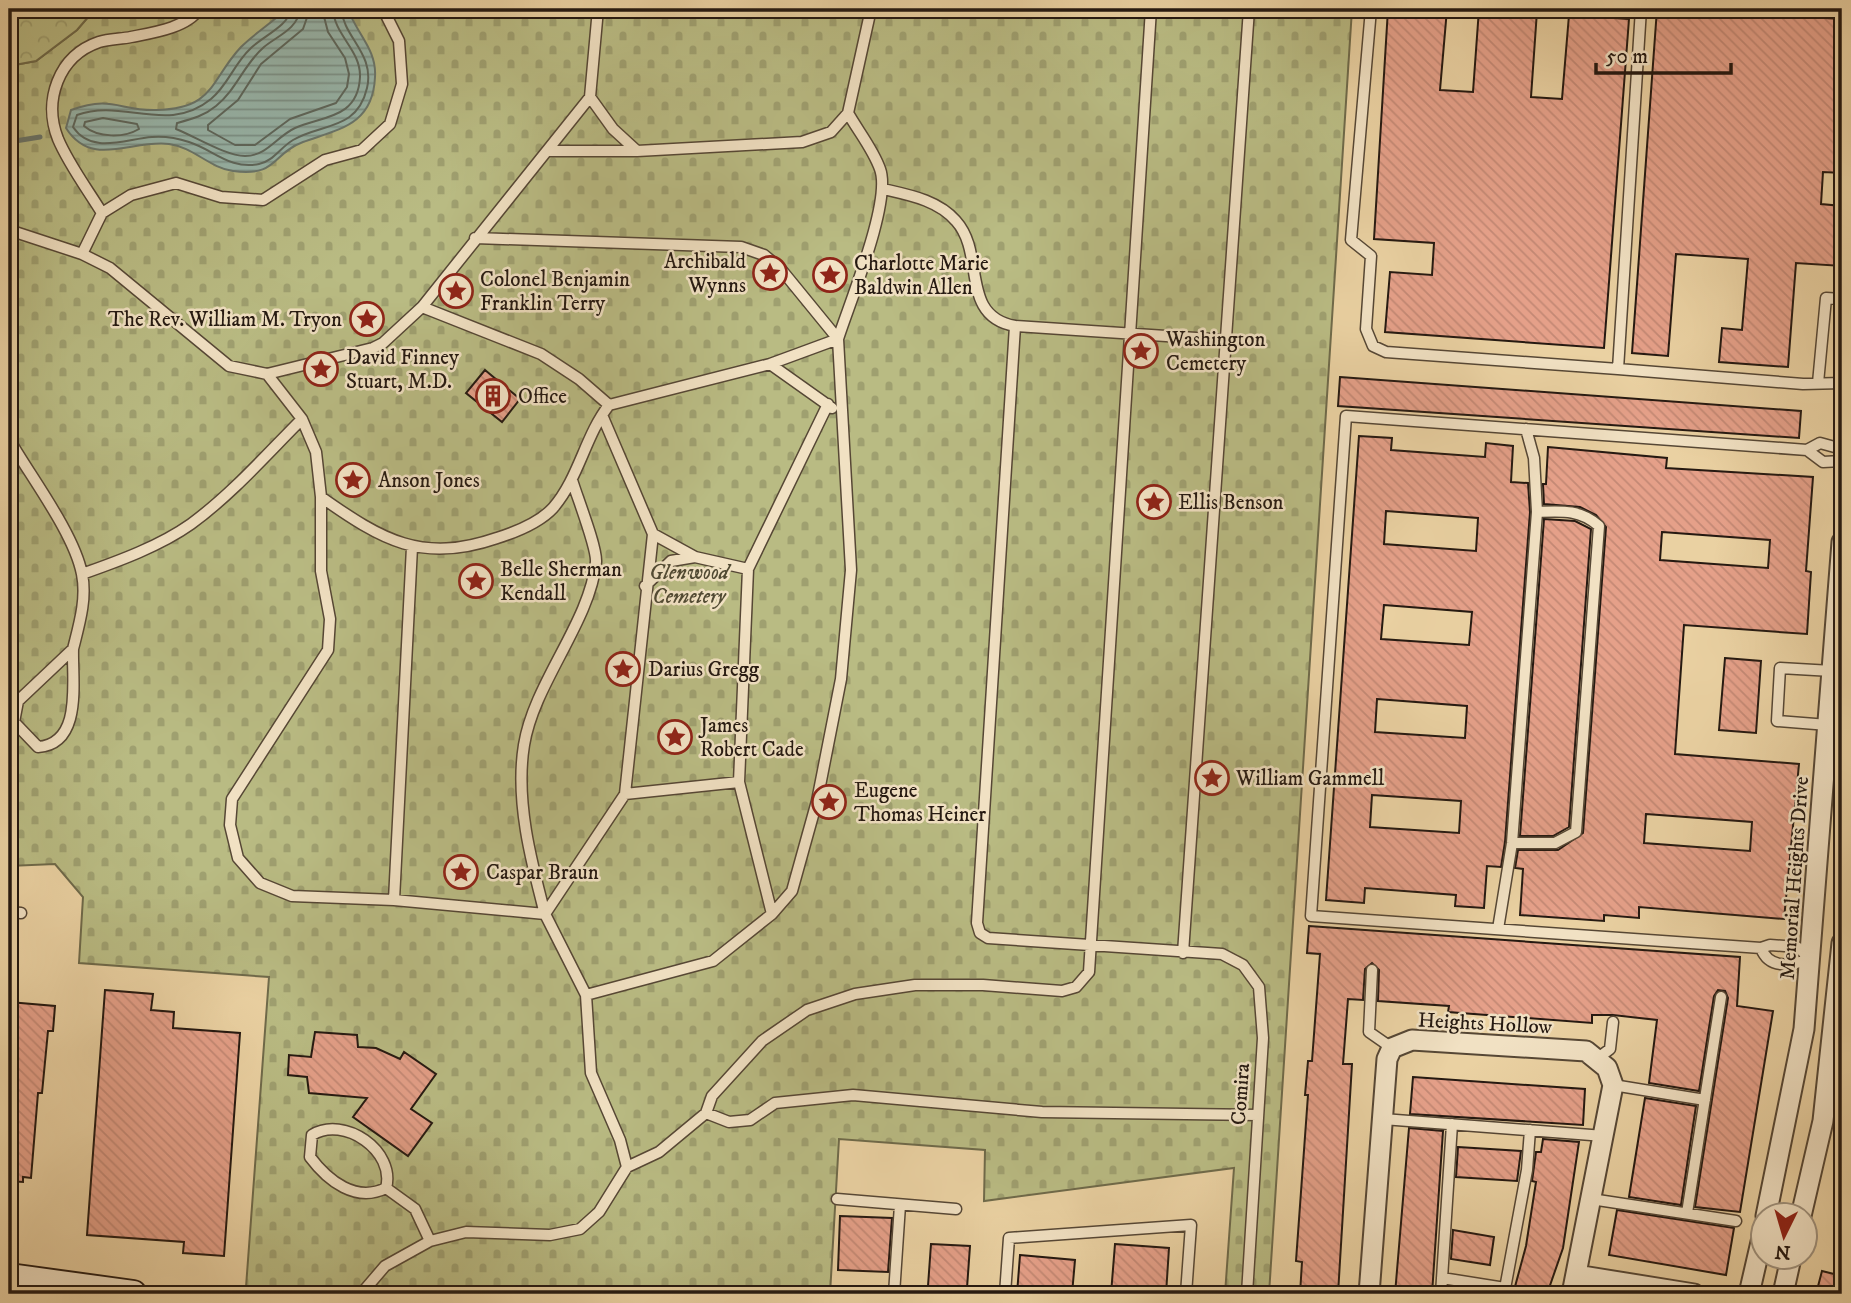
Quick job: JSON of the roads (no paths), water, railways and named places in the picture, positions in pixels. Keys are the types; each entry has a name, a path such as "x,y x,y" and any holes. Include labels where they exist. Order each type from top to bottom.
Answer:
{"main road":[{"path":"9,1277 133,1294"}],"street":[{"name":"Memorial Heights Drive","path":"1769,1202 1804,1029 1835,726 1832,671 1842,542"},
{"path":"1804,1202 1823,1121 1842,951 1811,958"},
{"name":"Heights Hollow","path":"1369,1294 1387,1059 1392,1048 1412,1040 1586,1051 1598,1058"},
{"path":"1598,1058 1607,1068 1613,1086 1574,1285 1695,1294"},
{"path":"1749,1294 1754,1272"},
{"path":"1783,1294 1788,1272"}],"lane":[{"path":"102,214 59,140 51,117 58,79 77,55 98,43 158,32 195,15 199,9"},
{"path":"82,254 102,214 131,195 176,183 222,197 263,200 325,160 362,149 390,124 402,85 399,41 383,9"},
{"path":"9,230 82,254 110,268 140,289 183,331 229,366 267,373 373,348 383,343 422,307 590,97 598,9"},
{"path":"549,151 637,151 803,142 831,132 848,113 871,9"},
{"path":"361,1294 385,1266 430,1241 466,1233 550,1235 580,1228 599,1212 628,1167 659,1153 706,1113 712,1096 762,1041 807,1010 855,995 915,985 982,985 1062,991 1076,987 1090,972 1152,9"},
{"path":"1183,953 1249,9"},
{"path":"1371,9 1351,240 1371,256 1366,328 1373,346 1386,352 1842,383"},
{"path":"1618,369 1641,9"},
{"path":"590,97 613,129 637,151"},
{"path":"586,995 713,961 772,914 792,891 817,801 841,678 850,570 838,339 878,213 883,189 881,170 848,113"},
{"path":"883,189 938,205 955,219 965,237 983,307 990,318 1015,326 1226,340"},
{"path":"475,238 741,247 764,255 780,268 838,339"},
{"path":"1818,383 1826,298 1842,299"},
{"path":"422,307 541,354 579,379 609,405"},
{"name":"Comira","path":"1015,326 977,923 979,933 988,938 1222,954 1243,965 1259,987 1263,1038 1247,1294"},
{"path":"321,497 370,532 412,547 465,550 509,535 552,509 572,480 609,405 771,364 838,339"},
{"path":"771,364 828,404 842,419"},
{"path":"267,373 302,419 316,452 321,497 321,571 330,619 328,650 232,799 230,825 238,858 260,883 292,896 394,900 545,914"},
{"path":"772,914 739,782 747,569 828,404"},
{"path":"545,914 625,793 645,586 653,534 602,415"},
{"path":"1761,948 1764,957 1771,962 1796,965 1811,958 1797,947 1742,947 1311,916 1346,416 1807,450 1823,462 1840,464 1842,461"},
{"path":"82,574 144,549 189,525 235,487 302,419"},
{"path":"1498,929 1512,843 1537,512 1534,458 1526,429"},
{"path":"9,439 71,545 82,574 83,612 73,649 71,715 67,729 59,741 38,747 14,722 18,701 73,649"},
{"path":"1807,450 1819,443 1842,449"},
{"path":"572,480 596,560 584,602 538,700 524,745 526,830 545,914 586,995 591,1073 620,1140 628,1167"},
{"path":"1512,843 1555,843 1576,832 1599,526 1586,515 1567,511 1537,512"},
{"path":"653,534 695,556 747,569"},
{"path":"394,900 412,547"},
{"path":"645,586 671,561 695,556"},
{"path":"1832,671 1780,668 1777,721 1835,726"},
{"path":"625,793 739,782"},
{"path":"9,912 21,912"},
{"path":"1372,970 1369,1032 1392,1048"},
{"path":"1687,1213 1721,997"},
{"path":"1598,1058 1610,1049 1613,1022"},
{"path":"1613,1086 1705,1100"},
{"path":"706,1113 729,1122 750,1120 775,1103 853,1094 1042,1112 1258,1115"},
{"path":"1383,1119 1604,1136"},
{"path":"1441,1294 1452,1124"},
{"path":"336,1128 352,1133 374,1148 387,1165 389,1177 386,1188 363,1194 345,1188 322,1173 310,1157 312,1135 321,1129 336,1128"},
{"path":"1442,1278 1505,1291 1527,1170 1530,1130"},
{"path":"386,1188 415,1209 430,1241"},
{"path":"837,1199 956,1209"},
{"path":"1591,1199 1735,1221"},
{"path":"894,1294 900,1205"},
{"path":"1005,1294 1009,1238 1191,1225 1186,1294"}],"water":[{"path":"286,9 348,9 375,67 373,93 368,106 352,123 293,147 266,168 248,172 225,169 186,149 169,144 100,150 76,140 66,128 71,110 85,106 107,104 156,110 190,104 209,90 241,47"}],"waterway":[{"path":"9,142 40,137"}],"place":[{"name":"Archibald Wynns","path":"770,273"},
{"name":"Charlotte Marie Baldwin Allen","path":"830,275"},
{"name":"Colonel Benjamin Franklin Terry","path":"456,291"},
{"name":"The Rev. William M. Tryon","path":"367,319"},
{"name":"Washington Cemetery","path":"1141,351"},
{"name":"David Finney Stuart, M.D.","path":"321,369"},
{"name":"Office","path":"493,396"},
{"name":"Anson Jones","path":"353,480"},
{"name":"Ellis Benson","path":"1154,502"},
{"name":"Belle Sherman Kendall","path":"476,581"},
{"name":"Darius Gregg","path":"623,669"},
{"name":"James Robert Cade","path":"675,737"},
{"name":"William Gammell","path":"1212,778"},
{"name":"Eugene Thomas Heiner","path":"829,802"},
{"name":"Caspar Braun","path":"461,872"}],"park label":[{"name":"Glenwood Cemetery","path":"689,584"}]}
